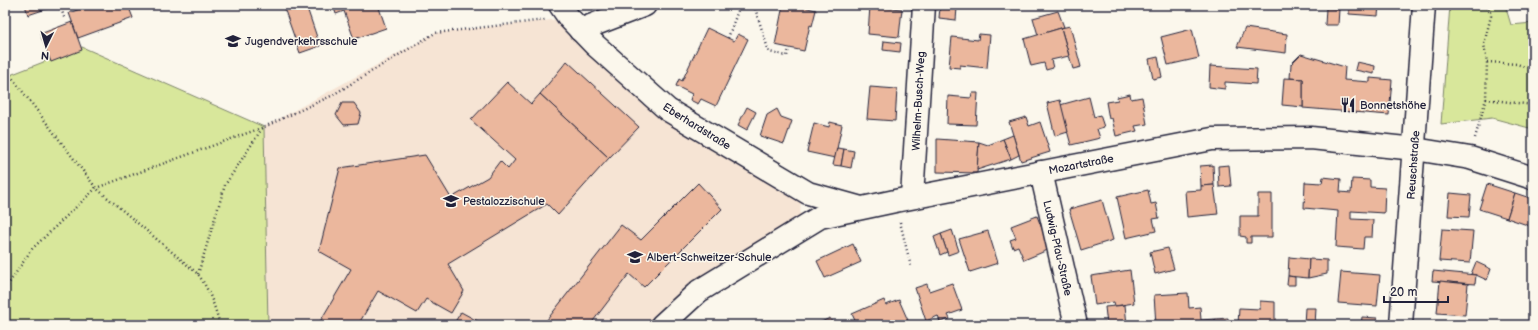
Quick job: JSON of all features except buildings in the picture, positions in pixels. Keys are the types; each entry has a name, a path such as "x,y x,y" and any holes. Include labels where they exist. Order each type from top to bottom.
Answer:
{"street":[{"path":"570,18 644,5"},
{"name":"Wilhelm-Busch-Weg","path":"904,199 924,5"},
{"name":"Reuschstraße","path":"1400,325 1424,5"},
{"name":"Eberhardstraße","path":"570,18 595,45 668,110 808,193 861,208"},
{"name":"Mozartstraße","path":"662,325 699,291 820,217 904,199 1212,139 1311,138 1414,149 1470,158 1533,178"},
{"name":"Ludwig-Pfau-Straße","path":"1041,172 1076,325"}],"path":[{"path":"60,5 65,20"},
{"path":"728,38 740,5"},
{"path":"754,5 769,52 787,56 789,48"},
{"path":"1470,158 1486,99 1487,62 1484,44 1491,16 1488,5"},
{"path":"5,289 32,249 96,188 264,127 331,96 435,33 570,18"},
{"path":"5,52 10,75 96,188 198,274 204,282 214,304 220,325"},
{"path":"1487,62 1517,64 1533,70"},
{"path":"1486,99 1533,105"},
{"path":"198,274 225,184 264,127"},
{"path":"904,199 911,267"}],"shaded area":[{"path":"569,18 668,110 801,189 800,229 662,325 268,325 264,127 435,33"}],"green space":[{"path":"1450,5 1505,5 1511,25 1533,23 1533,129 1492,118 1441,124"},
{"path":"82,47 264,127 268,325 5,325 5,77"}],"place":[{"name":"Jugendverkehrsschule","path":"233,41"},
{"name":"Bonnetshöhe","path":"1348,105"},
{"name":"Pestalozzischule","path":"451,201"},
{"name":"Albert-Schweitzer-Schule","path":"635,257"}]}
